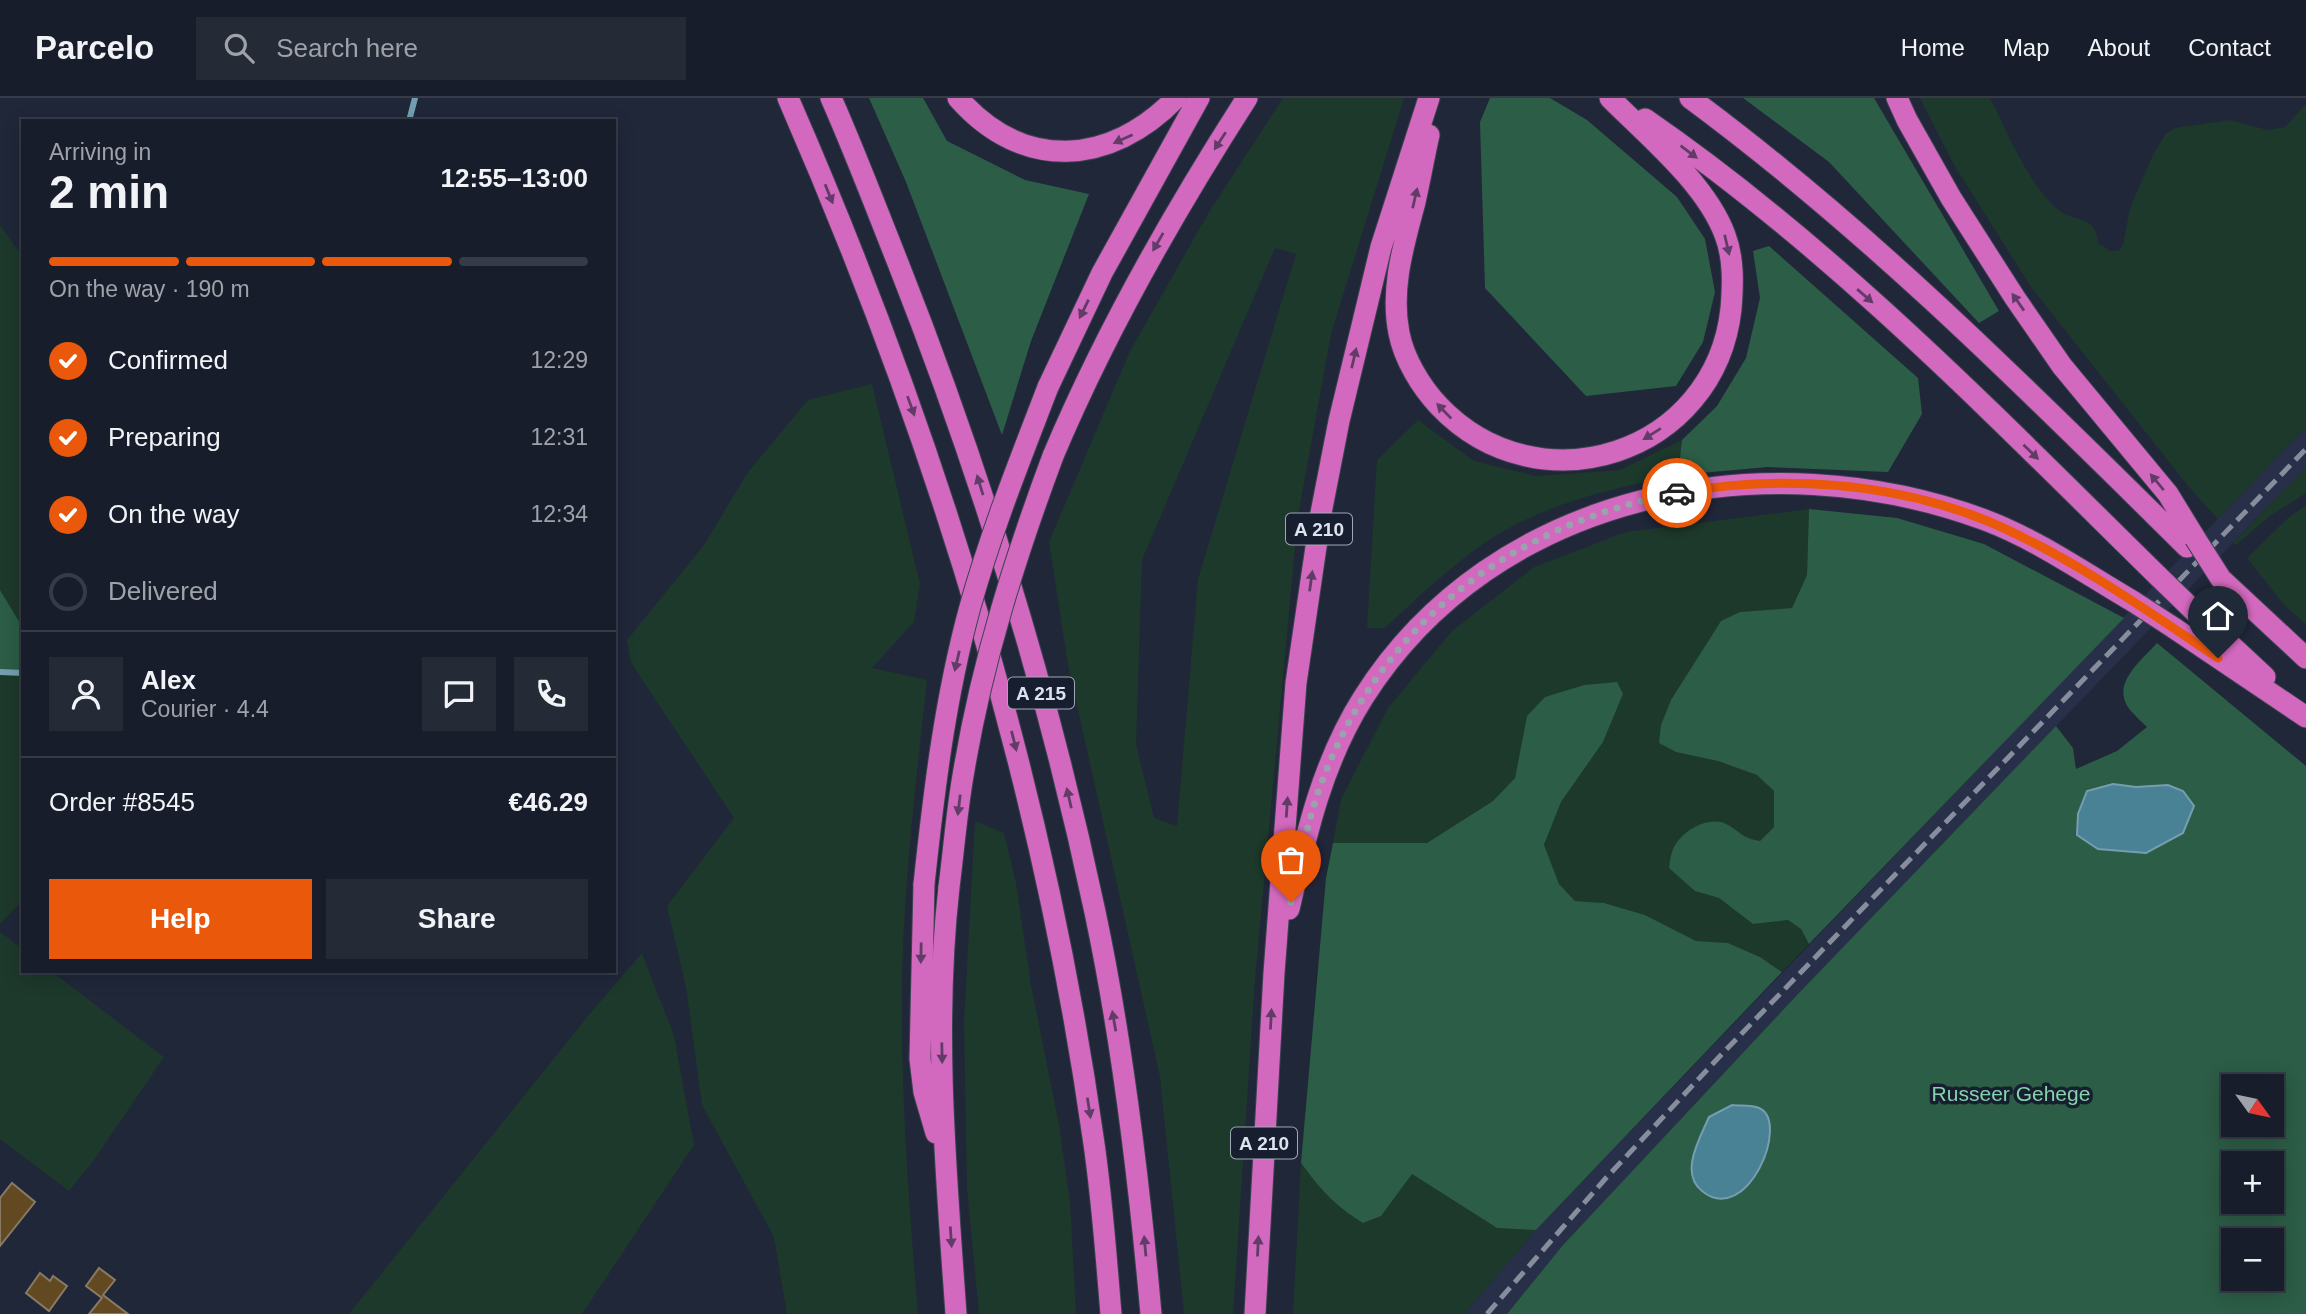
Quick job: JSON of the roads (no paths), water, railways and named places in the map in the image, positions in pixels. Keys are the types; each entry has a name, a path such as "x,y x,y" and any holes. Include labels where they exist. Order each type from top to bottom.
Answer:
{"highway":[{"name":"A 215","path":"788,98 858,266 919,427 1005,708 1056,920 1075,1021 1095,1150 1111,1314"},
{"name":"A 215","path":"831,98 961,430 1027,641 1062,768 1095,914 1117,1037 1141,1200 1151,1314"},
{"path":"958,98 978,119 996,132 1028,145 1051,150 1079,150 1107,145 1133,135 1176,98"},
{"path":"945,1169 921,1077 922,926 935,781 951,686 967,619 996,525 1048,387 1102,273 1199,98"},
{"path":"956,1314 945,1169 942,990 944,928 963,771 991,644 1014,565 1053,456 1114,323 1151,253 1247,98"},
{"name":"A 210","path":"1255,1314 1274,973 1296,683 1321,513 1339,421 1375,272 1429,98"},
{"path":"1437,98 1398,269 1399,333 1407,356 1416,376 1432,399 1452,420 1484,442 1511,453 1545,461 1579,461 1613,453 1643,440 1687,408 1702,388 1720,354 1729,324 1732,295 1732,267 1726,237 1704,195 1612,98"},
{"path":"1612,98 1670,137 1793,233 1875,304 2306,716"},
{"path":"1690,98 1819,199 1912,282 2191,542 2221,579 2306,658"},
{"path":"1897,98 1932,165 1984,252 2062,366 2168,494 2191,542"},
{"path":"1274,973 1313,807 1335,751 1363,698 1396,653 1445,602 1496,562 1553,531 1612,508 1686,492 1774,483 1852,487 1924,501 1988,522 2029,540 2134,602 2306,716"}],"waterway":[{"path":"410,119 415,98"},
{"path":"0,672 21,673"}],"railway":[{"path":"1487,1314 1606,1178 1721,1055 2306,449"}],"park label":[{"name":"Russeer Gehege","path":"2011,1093"}]}
